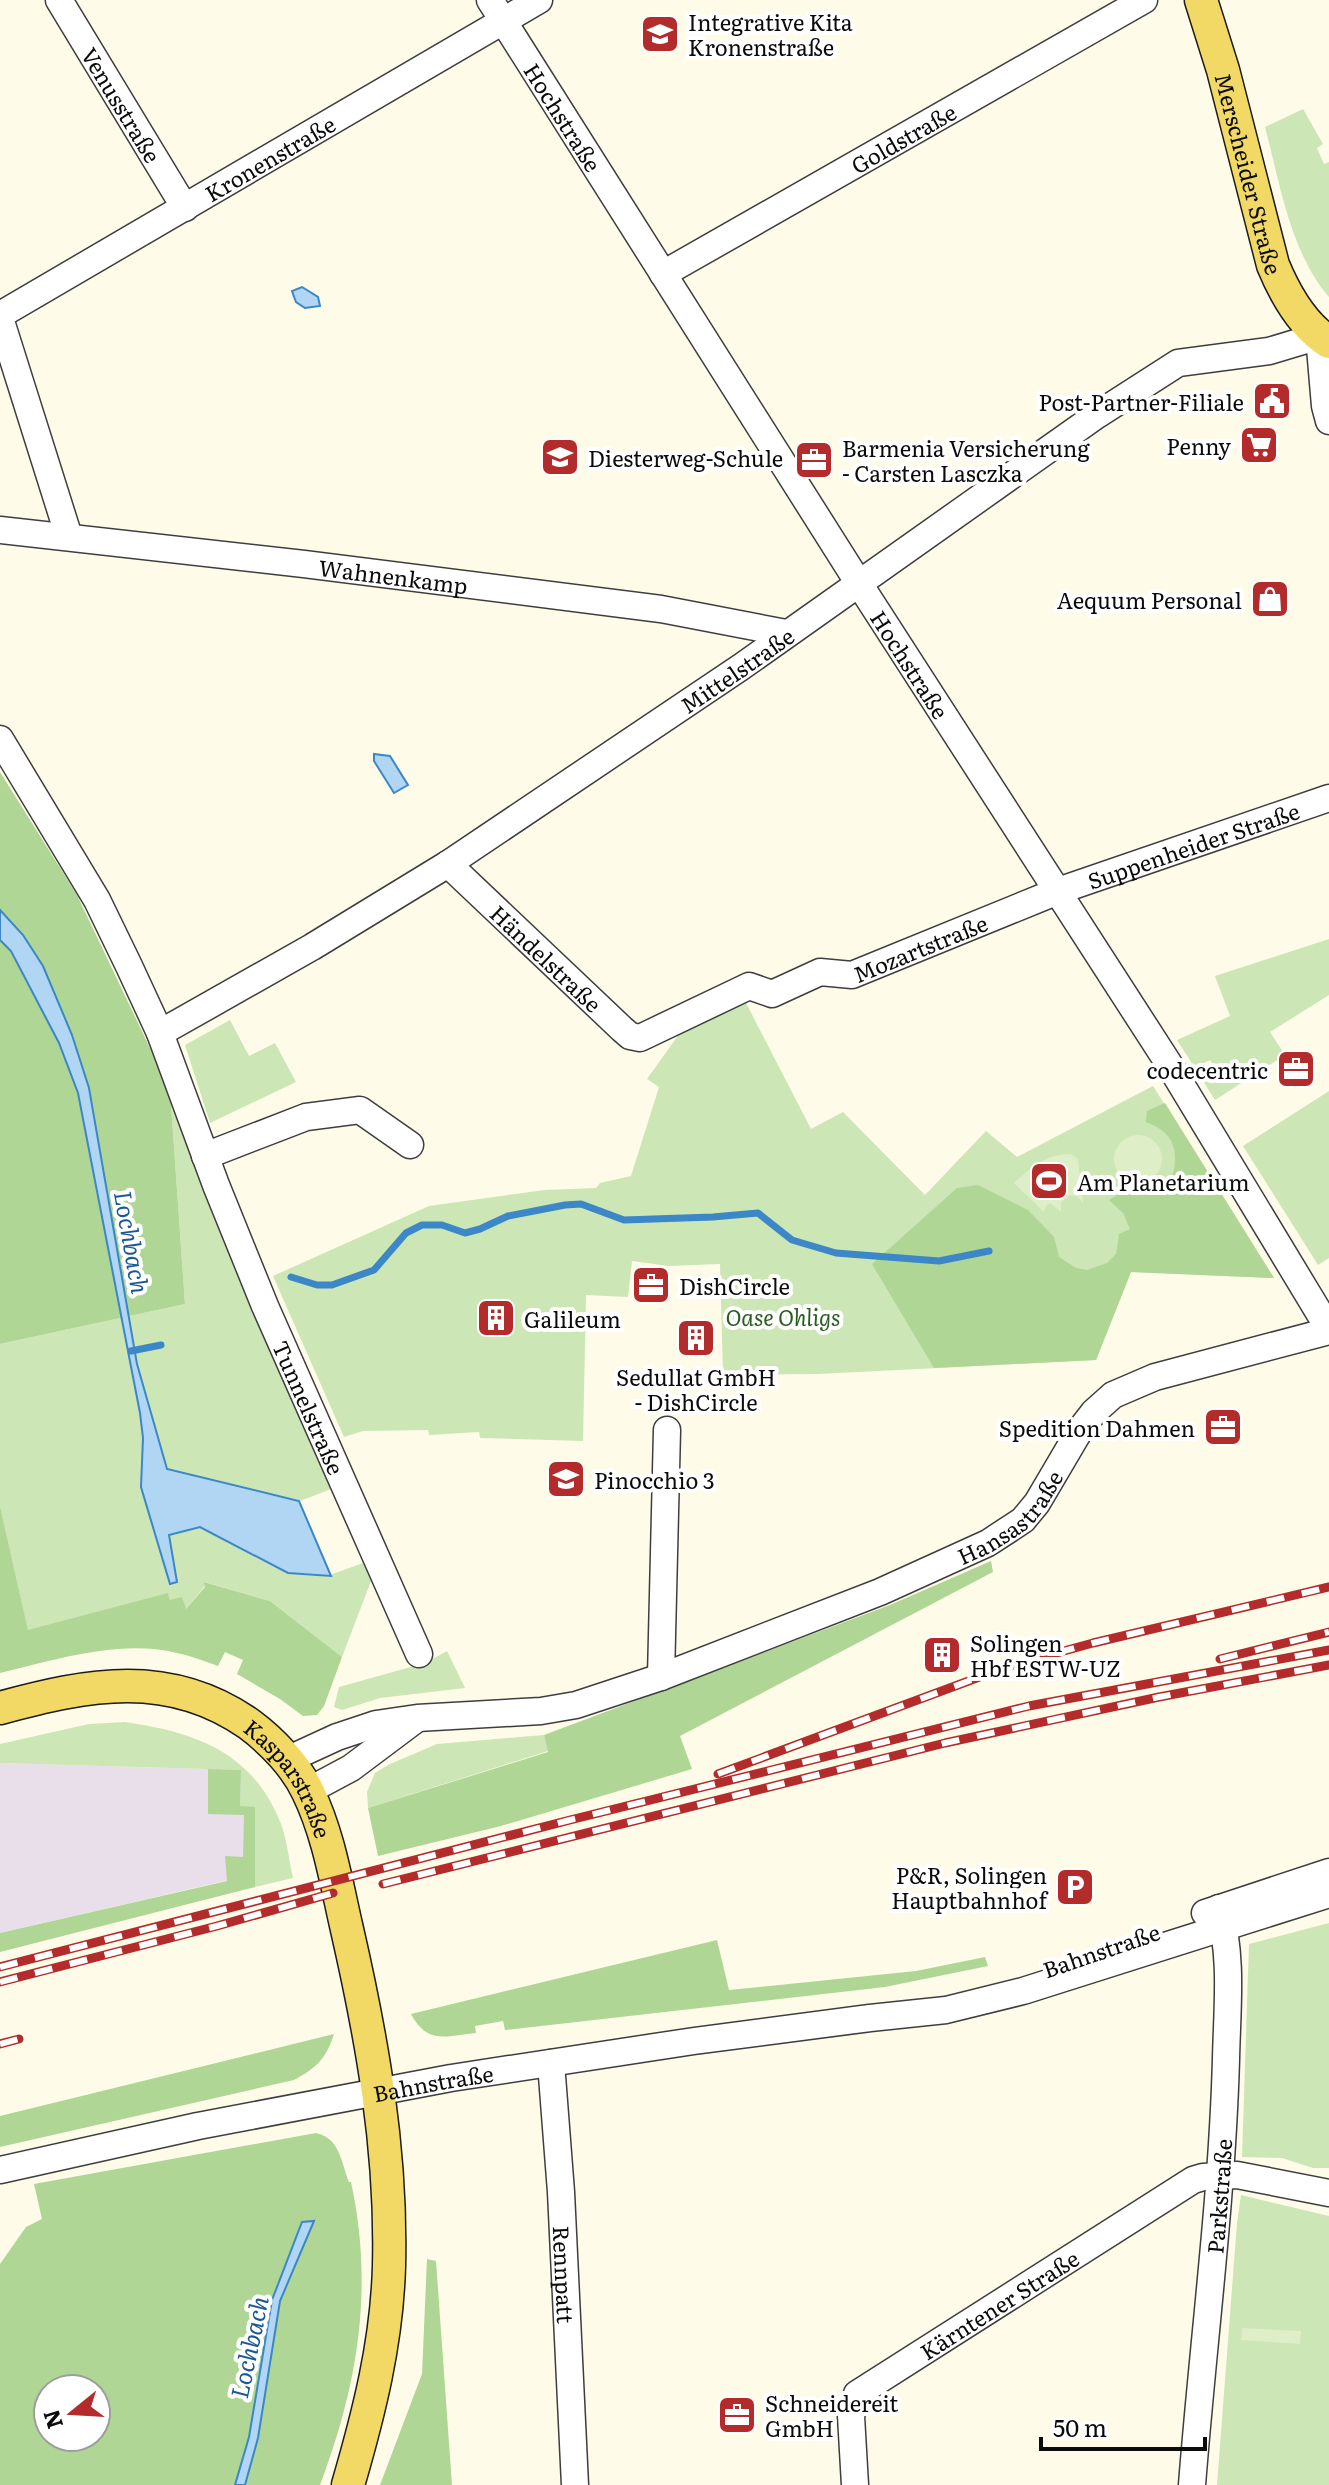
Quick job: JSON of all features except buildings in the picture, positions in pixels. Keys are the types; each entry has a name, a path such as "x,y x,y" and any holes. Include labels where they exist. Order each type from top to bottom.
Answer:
{"main road":[{"name":"Merscheider Straße","path":"1201,0 1223,70 1273,265 1287,295 1324,339"},
{"name":"Kasparstraße","path":"0,1708 96,1687 155,1686 188,1694 216,1705 250,1725 287,1760 308,1791 333,1867 369,2026 379,2091 388,2201 389,2266 385,2316 369,2413 348,2485"}],"street":[{"name":"Venusstraße","path":"59,0 185,208"},
{"name":"Kronenstraße","path":"0,316 185,208 497,10 539,0"},
{"name":"Goldstraße","path":"663,274 1144,0"},
{"name":"Hochstraße","path":"497,10 1243,1183 1329,1330"},
{"path":"0,316 69,537"},
{"path":"1324,339 1325,406 1329,421"},
{"name":"Mittelstraße","path":"160,1033 312,947 448,864 741,667 1097,415 1178,363 1269,351 1324,339"},
{"name":"Wahnenkamp","path":"0,530 661,609 786,633"},
{"name":"Tunnelstraße","path":"0,739 97,900 160,1033 265,1306 419,1654"},
{"name":"Suppenheider Straße","path":"1058,891 1329,798"},
{"name":"Händelstraße","path":"448,864 630,1036 640,1038 651,1033"},
{"name":"Mozartstraße","path":"651,1033 749,986 772,994 820,972 852,975 1058,891"},
{"path":"205,1156 306,1117 360,1110 410,1145"},
{"name":"Hansastraße","path":"287,1760 337,1737 376,1724 564,1707 661,1677 880,1592 1004,1533 1023,1520 1037,1503 1080,1430 1094,1412 1122,1390 1155,1377 1329,1330"},
{"path":"661,1677 667,1430"},
{"path":"308,1791 351,1768 417,1718"},
{"name":"Bahnstraße","path":"1221,1917 1329,1872"},
{"name":"Bahnstraße","path":"0,2170 379,2091 551,2063 870,2018 1221,1917 1329,1894"},
{"name":"Parkstraße","path":"1192,2485 1220,2176 1228,1964 1221,1917"},
{"name":"Rennpatt","path":"551,2063 575,2485"},
{"path":"1220,2176 1237,2175 1329,2193"},
{"name":"Kärntener Straße","path":"855,2485 851,2416 857,2394 1181,2185 1203,2177 1220,2176"}],"shaded area":[{"path":"0,1763 241,1770 255,1807 255,1874 0,1933"}],"green space":[{"path":"1303,109 1323,144 1317,148 1324,164 1329,162 1329,297 1316,279 1296,238 1265,127"},
{"path":"0,772 77,895 170,1090 185,1304 0,1344"},
{"path":"1329,939 1329,995 1270,1032 1285,1055 1215,1100 1203,1081 1218,1072 1210,1060 1195,1068 1177,1040 1230,1016 1215,976"},
{"name":"Oase Ohligs","path":"746,1003 811,1129 843,1112 925,1195 986,1131 1017,1157 1153,1086 1274,1278 1131,1272 1096,1360 818,1374 723,1375 720,1264 669,1266 632,1261 628,1297 586,1295 583,1441 480,1438 479,1432 429,1435 428,1430 363,1431 344,1437 273,1276 429,1206 545,1190 596,1188 600,1183 631,1176 659,1087 647,1079 682,1030"},
{"path":"230,1020 249,1056 275,1043 296,1082 210,1123 185,1045"},
{"path":"170,1090 334,1488 300,1501 330,1575 363,1563 371,1581 342,1657 270,1601 205,1582 185,1610 170,1600 168,1594 28,1631 0,1506 0,1344 185,1304"},
{"path":"1329,1091 1329,1258 1318,1265 1243,1146"},
{"path":"1165,1103 1274,1278 1131,1272 1096,1360 934,1368 872,1264 957,1188 978,1185 1028,1210 1054,1237 1059,1257 1076,1268 1087,1270 1107,1263 1116,1254 1119,1234 1130,1229 1123,1213 1109,1200 1127,1189 1146,1195 1172,1179 1175,1159 1169,1137 1146,1122 1147,1111"},
{"name":"Am Planetarium","path":"1138,1135 1155,1142 1162,1159 1155,1176 1138,1183 1121,1176 1114,1159 1121,1142"},
{"name":"Am Planetarium","path":"1071,1154 1078,1159 1083,1203 1078,1197 1070,1195 1061,1202 1061,1212 1050,1203 1044,1212 1014,1183 1047,1159"},
{"path":"0,1506 28,1630 168,1593 170,1600 182,1597 186,1609 205,1587 204,1582 270,1601 342,1657 324,1706 317,1715 303,1716 237,1674 243,1660 225,1652 218,1666 177,1653 133,1648 65,1657 0,1673"},
{"path":"991,1561 993,1572 680,1736 692,1769 501,1826 378,1856 368,1808 548,1752 544,1735 890,1605"},
{"path":"447,1651 465,1688 380,1698 342,1710 334,1707 339,1687 425,1663"},
{"path":"125,1722 198,1740 238,1763 255,1779 281,1824 293,1878 255,1887 255,1808 240,1807 241,1770 0,1763 0,1744 89,1724"},
{"path":"544,1735 548,1751 368,1808 367,1792 375,1773 437,1744"},
{"path":"208,1769 241,1770 240,1806 255,1807 255,1887 0,1952 0,1933 227,1881 225,1856 243,1857 244,1815 208,1814"},
{"path":"1329,1923 1329,2168 1313,2168 1282,2158 1242,2157 1249,1944"},
{"path":"717,1940 729,1990 916,1971 985,1957 988,1966 885,1987 505,2030 503,2021 475,2026 476,2033 446,2036 424,2030 411,2014"},
{"path":"334,2034 319,2062 294,2080 0,2147 0,2116"},
{"path":"316,2133 330,2140 351,2182 358,2221 361,2298 353,2373 320,2485 0,2485 0,2264 26,2227 42,2219 34,2184"},
{"path":"1241,2195 1329,2216 1329,2485 1217,2485"},
{"path":"427,2259 436,2261 452,2485 380,2485 422,2374"},
{"path":"1242,2328 1301,2331 1300,2344 1241,2340"}],"water":[{"path":"302,287 318,297 320,306 305,308 296,302 292,291"},
{"path":"374,754 390,756 408,785 394,793 374,761"},
{"path":"0,910 23,935 43,966 72,1035 89,1088 137,1364 167,1469 299,1501 331,1576 288,1573 200,1527 169,1535 177,1582 170,1584 141,1487 143,1438 140,1413 78,1093 59,1043 11,951 0,940"},
{"path":"314,2221 280,2301 258,2438 245,2485 235,2485 249,2437 272,2300 302,2222"}],"waterway":[{"path":"291,1277 317,1285 332,1285 374,1270 406,1233 422,1225 442,1225 465,1233 508,1216 581,1204 624,1220 758,1213 792,1240 836,1253 939,1261 989,1251"},
{"path":"131,1351 161,1345"}],"railway":[{"path":"718,1774 1009,1666 1329,1587"},
{"path":"1220,1659 1329,1632"},
{"path":"0,1967 1029,1706 1329,1650"},
{"path":"383,1884 945,1743 1159,1697 1329,1665"},
{"path":"0,1982 333,1893"},
{"path":"0,2044 19,2039"}],"place":[{"name":"Integrative Kita Kronenstraße","path":"660,34"},
{"name":"Post-Partner-Filiale","path":"1272,401"},
{"name":"Penny","path":"1259,445"},
{"name":"Diesterweg-Schule","path":"560,457"},
{"name":"Barmenia Versicherung - Carsten Lasczka","path":"814,460"},
{"name":"Aequum Personal","path":"1270,599"},
{"name":"codecentric","path":"1296,1069"},
{"name":"Am Planetarium","path":"1049,1181"},
{"name":"DishCircle","path":"651,1285"},
{"name":"Galileum","path":"496,1318"},
{"name":"Sedullat GmbH - DishCircle","path":"696,1338"},
{"name":"Spedition Dahmen","path":"1223,1427"},
{"name":"Pinocchio 3","path":"566,1479"},
{"name":"Solingen Hbf ESTW-UZ","path":"942,1655"},
{"name":"P&R, Solingen Hauptbahnhof","path":"1075,1887"},
{"name":"Schneidereit GmbH","path":"737,2415"}],"water label":[{"name":"Lochbach","path":"133,1242"},
{"name":"Lochbach","path":"248,2347"}]}
